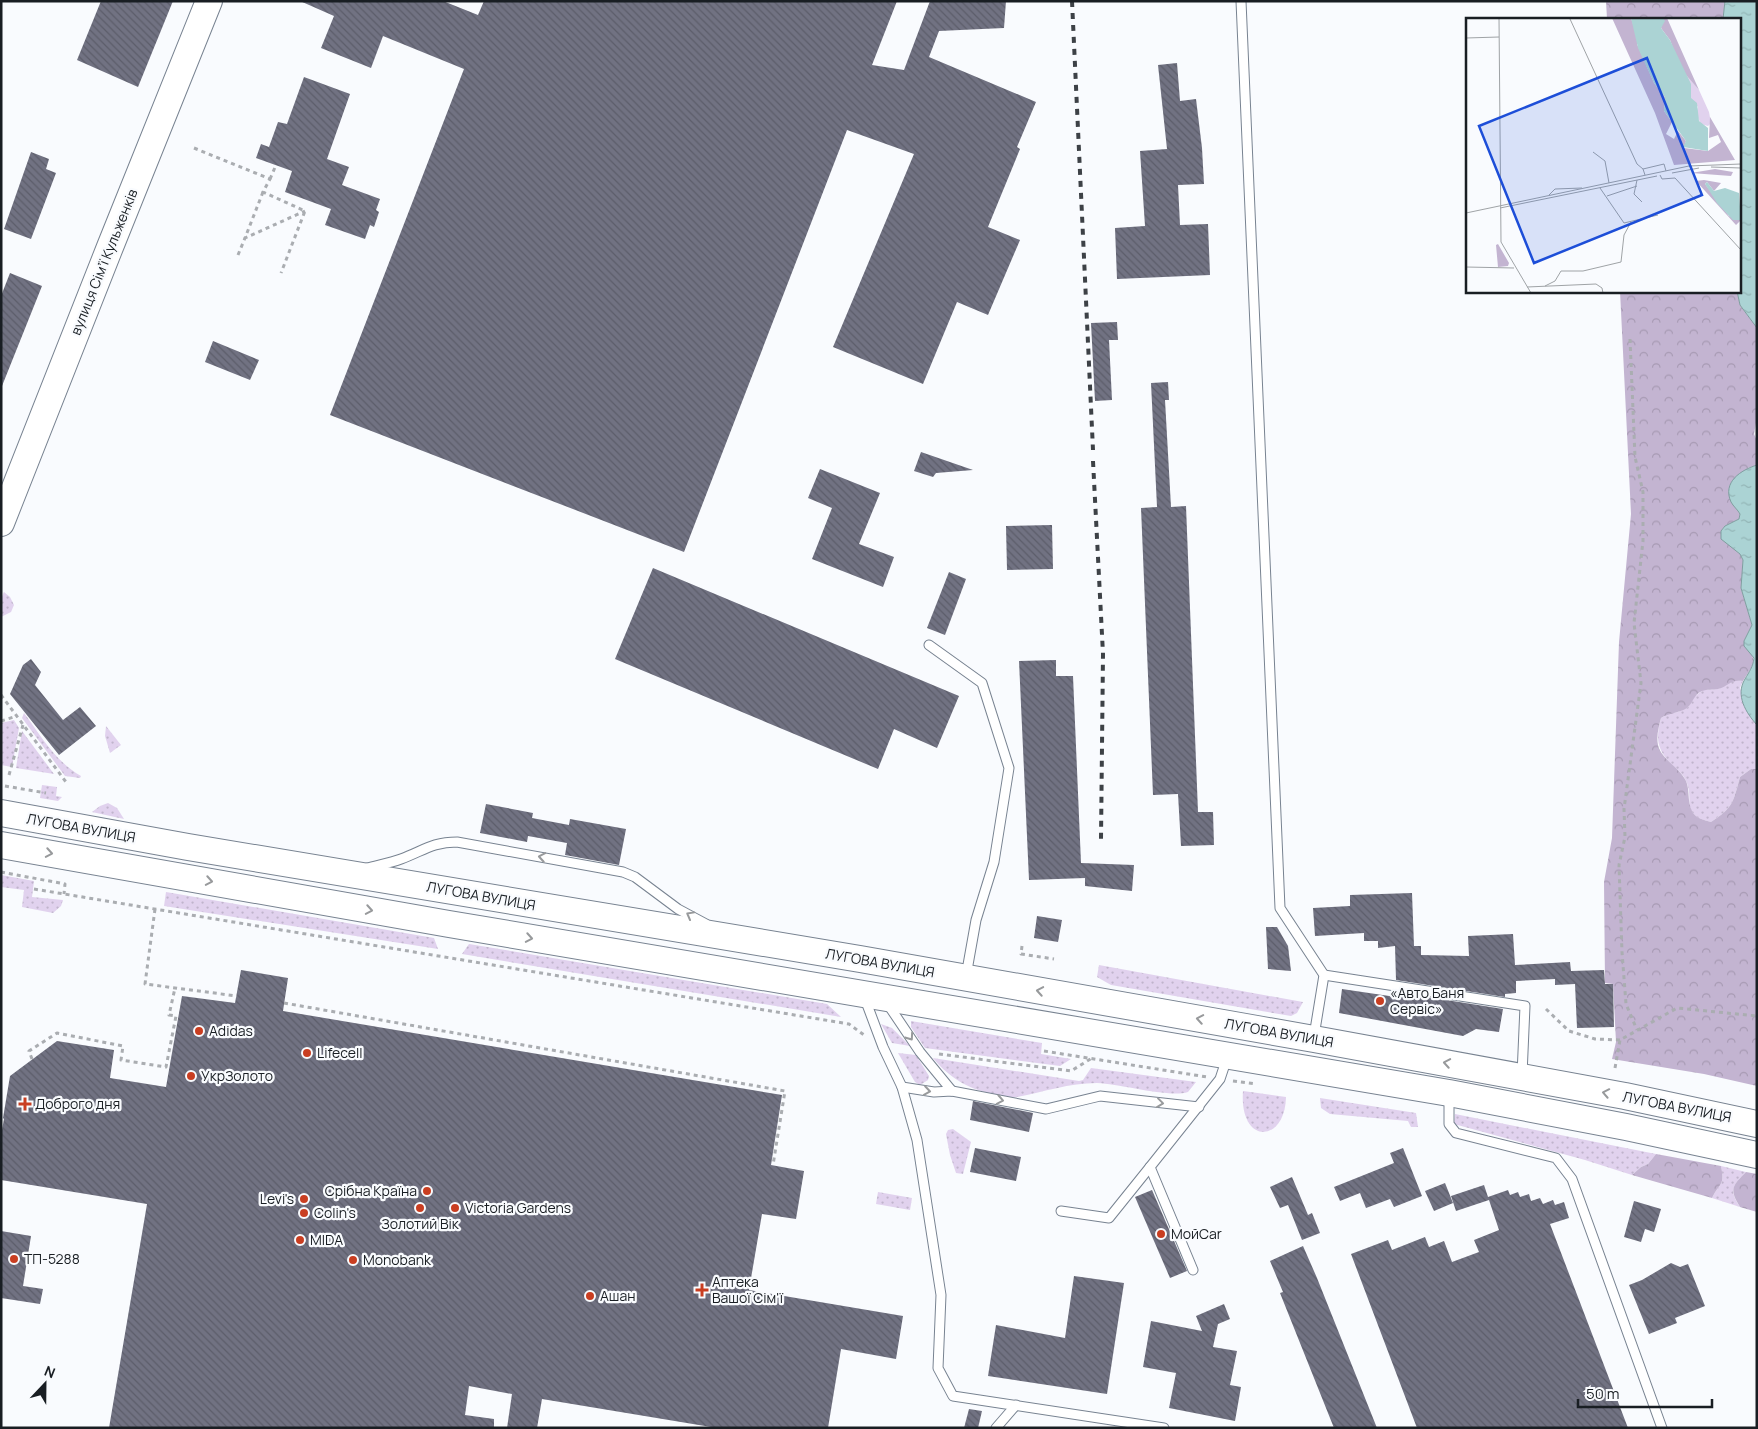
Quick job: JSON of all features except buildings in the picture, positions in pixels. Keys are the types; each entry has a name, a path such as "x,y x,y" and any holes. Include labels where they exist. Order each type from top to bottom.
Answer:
{"main road":[{"name":"вулиця Сімʼї Кульженків","path":"1,523 209,1"},
{"name":"ЛУГОВА ВУЛИЦЯ","path":"1,813 348,874 860,959 1314,1039 1522,1077 1757,1124"},
{"path":"1,844 449,924 1449,1093 1626,1127 1757,1155"}],"lane":[{"path":"1241,1 1280,908 1324,975 1314,1039"},
{"path":"929,645 982,683 1009,768 994,862 976,920 965,978"},
{"path":"348,874 398,860 432,845 443,842 457,842 623,872 646,883 678,908 732,939"},
{"path":"1324,975 1525,1006 1522,1077"},
{"path":"873,995 883,1047 902,1087 917,1140 941,1295 938,1368 953,1396 1164,1428"},
{"path":"873,995 952,1092"},
{"path":"1062,1211 1109,1218 1220,1079 1228,1056"},
{"path":"902,1087 934,1092 952,1092 1046,1109 1100,1096 1199,1107"},
{"path":"1449,1093 1449,1124 1456,1133 1556,1158 1572,1179 1662,1428"},
{"path":"1150,1167 1193,1270"},
{"path":"996,1428 1016,1405"}],"path":[{"path":"194,148 270,179"},
{"path":"238,255 276,165"},
{"path":"263,192 305,211"},
{"path":"245,238 305,211"},
{"path":"281,273 305,211"},
{"path":"1630,339 1636,457 1643,492 1644,541 1634,623 1641,683 1624,809 1625,837 1619,865 1626,1004 1637,1030"},
{"path":"1,695 66,782"},
{"path":"1,721 17,716"},
{"path":"9,775 23,725"},
{"path":"5,786 46,792"},
{"path":"1,872 64,884 64,894"},
{"path":"34,889 849,1024 883,1047"},
{"path":"155,909 145,984 237,996"},
{"path":"1022,946 1021,954 1054,959"},
{"path":"32,1059 29,1051 57,1033 123,1046 121,1060 166,1067 176,1016 168,1015 175,988"},
{"path":"284,1003 785,1091 773,1166"},
{"path":"1546,1009 1569,1031 1595,1039 1620,1040 1677,1008 1757,1016"},
{"path":"1615,1068 1620,1040"},
{"path":"1044,1051 1076,1055"},
{"path":"920,1052 1071,1071 1092,1058"}],"shaded area":[{"path":"4,592 10,597 14,605 11,612 1,617 1,599"},
{"path":"1735,680 1743,681 1740,688 1757,725 1757,769 1751,769 1740,777 1732,803 1711,822 1701,819 1691,811 1685,778 1666,758 1660,748 1658,742 1659,725 1661,718 1688,707 1694,697 1703,690 1718,689"},
{"path":"24,713 56,756 81,776 80,778 65,776 22,718"},
{"path":"14,720 19,728 12,767 1,765 1,723"},
{"path":"106,726 121,745 110,753 105,736"},
{"path":"22,731 54,774 16,768"},
{"path":"42,785 57,787 56,796 62,797 58,801 40,798"},
{"path":"108,803 117,808 124,819 92,812"},
{"path":"1,875 34,881 32,897 63,900 61,906 53,913 22,907 24,890 1,887"},
{"path":"166,892 434,938 438,949 164,906"},
{"path":"469,944 827,1004 841,1017 462,954"},
{"path":"1099,965 1303,1002 1297,1013 1291,1016 1111,985 1097,977"},
{"path":"911,1021 1042,1043 1041,1054 1071,1059 1060,1066 925,1048 911,1027"},
{"path":"881,1024 892,1028 910,1046 892,1043"},
{"path":"898,1053 916,1055 929,1076 928,1080 920,1085 915,1082"},
{"path":"933,1058 1079,1081 1083,1080 1091,1068 1196,1082 1188,1092 1180,1093 1157,1092 1097,1083 1076,1084 1010,1097 988,1093 962,1083"},
{"path":"1243,1091 1286,1097 1284,1112 1278,1123 1271,1130 1263,1132 1255,1129 1248,1121 1244,1109"},
{"path":"1320,1098 1416,1113 1418,1127 1411,1127 1408,1121 1330,1114 1321,1108"},
{"path":"1455,1114 1656,1154 1648,1164 1632,1175 1454,1124"},
{"path":"953,1129 971,1142 963,1174 956,1173 950,1155 946,1134 948,1130"},
{"path":"1721,1166 1746,1172 1735,1185 1733,1192 1740,1207 1712,1198 1722,1181"},
{"path":"878,1192 912,1198 910,1210 876,1204"}],"green space":[{"path":"1606,1 1725,1 1723,18 1607,18"},
{"path":"1620,292 1737,292 1740,305 1757,328 1757,417 1754,434 1757,441 1757,465 1748,468 1731,501 1740,514 1739,519 1725,526 1721,531 1721,538 1740,554 1743,560 1741,588 1752,625 1744,641 1753,661 1743,681 1735,681 1718,689 1702,691 1697,694 1687,708 1661,718 1657,738 1663,755 1686,781 1690,807 1693,813 1697,817 1711,822 1732,803 1740,777 1751,769 1757,769 1757,1086 1704,1074 1612,1059 1616,1042 1613,984 1605,983 1604,882 1612,838 1619,642 1631,514"},
{"path":"1656,1154 1721,1166 1721,1184 1712,1198 1632,1175 1648,1164"},
{"path":"1746,1172 1757,1174 1757,1212 1740,1207 1734,1196 1735,1184"}],"water":[{"path":"1725,1 1757,1 1757,328 1740,305 1737,292 1740,292 1740,18 1723,18"},
{"path":"1757,465 1757,725 1743,704 1741,691 1754,658 1744,646 1744,641 1752,625 1741,588 1743,560 1740,554 1721,539 1721,531 1725,526 1739,519 1740,514 1731,502 1729,495 1731,483 1739,474"}],"railway":[{"path":"1072,1 1093,450"},
{"path":"1093,461 1103,654 1101,839"}],"place":[{"name":"«Авто Баня Сервіс»","path":"1380,1001"},
{"name":"Adidas","path":"199,1031"},
{"name":"Lifecell","path":"307,1053"},
{"name":"УкрЗолото","path":"191,1076"},
{"name":"Доброго дня","path":"25,1104"},
{"name":"Срібна Країна","path":"427,1191"},
{"name":"Levi's","path":"304,1199"},
{"name":"Золотий Вік","path":"420,1208"},
{"name":"Victoria Gardens","path":"455,1208"},
{"name":"Colin's","path":"304,1213"},
{"name":"МойCar","path":"1161,1234"},
{"name":"MIDA","path":"300,1240"},
{"name":"ТП-5288","path":"14,1259"},
{"name":"Monobank","path":"353,1260"},
{"name":"Аптека Вашої Сім'ї","path":"702,1290"},
{"name":"Ашан","path":"590,1296"}]}
